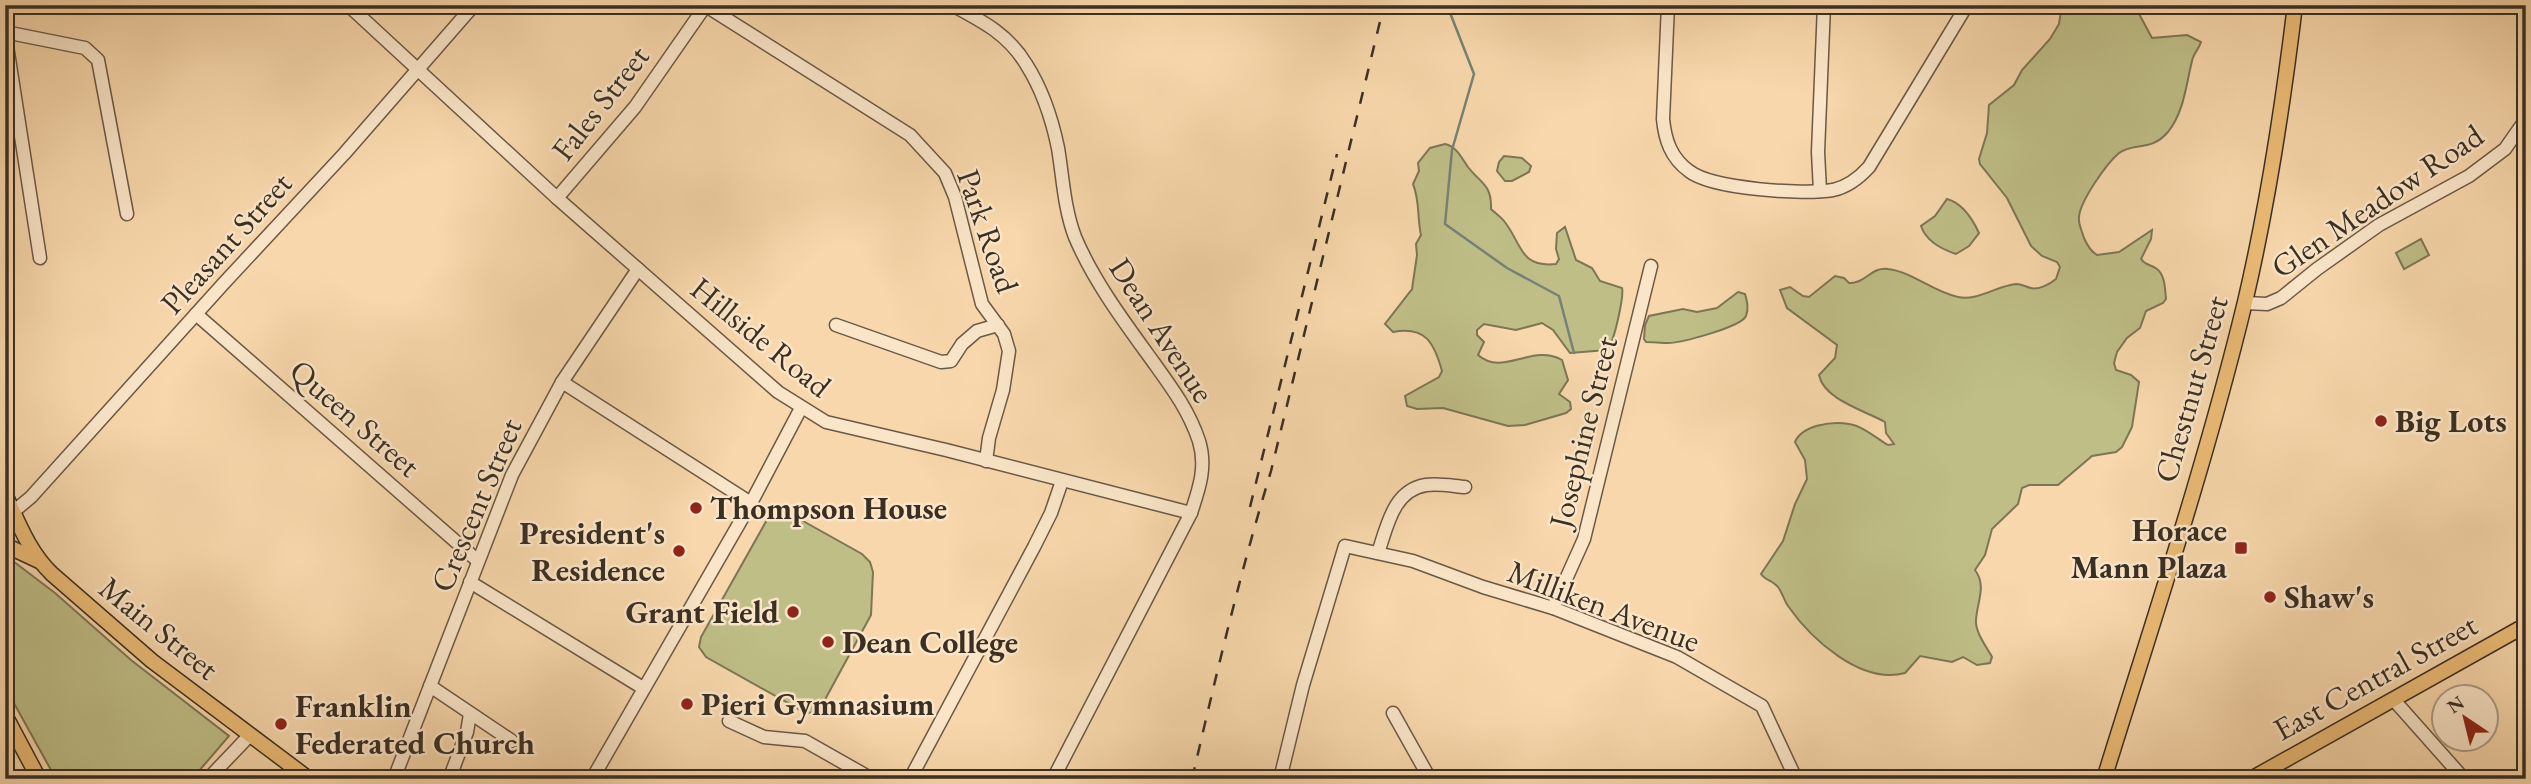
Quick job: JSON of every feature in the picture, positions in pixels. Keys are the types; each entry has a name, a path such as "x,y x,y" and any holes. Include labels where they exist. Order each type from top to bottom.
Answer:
{"main road":[{"name":"Chestnut Street","path":"2104,779 2202,457 2245,303 2271,176 2295,5"},
{"name":"Main Street","path":"5,494 9,516 40,562 152,661 309,779"},
{"path":"5,545 40,562"},
{"name":"East Central Street","path":"2251,779 2526,625"},
{"path":"5,715 39,779"}],"street":[{"name":"Hillside Road","path":"348,5 557,198 778,392 802,408 826,422 1191,513"},
{"name":"Pleasant Street","path":"9,516 34,494 344,154 474,5"},
{"name":"Fales Street","path":"557,198 635,107 706,5"},
{"name":"Park Road","path":"706,5 910,135 945,173 956,197 982,304 1004,334 1009,351 985,461"},
{"name":"Dean Avenue","path":"952,5 993,27 1025,62 1041,92 1058,147 1063,194 1074,234 1087,263 1179,397 1200,443 1202,480 1191,513 1054,779"},
{"path":"1668,5 1663,120 1665,138 1681,164 1694,175 1714,182 1740,187 1820,191 1846,186 1869,167 1967,5"},
{"path":"1820,191 1818,152 1824,5"},
{"path":"40,258 5,33 85,48 98,60 127,214"},
{"name":"Glen Meadow Road","path":"2245,303 2267,304 2281,298 2316,269 2379,225 2469,176 2505,149 2526,119"},
{"name":"Josephine Street","path":"1553,608 1584,539 1651,266"},
{"name":"Crescent Street","path":"394,779 512,475 562,382 638,268"},
{"name":"Queen Street","path":"196,314 478,561"},
{"path":"836,325 941,362 951,361 962,344 976,331 998,325"},
{"path":"562,382 751,503"},
{"path":"592,779 751,503 802,408"},
{"path":"910,779 1034,547 1051,513 1062,481"},
{"path":"1378,553 1395,506 1408,490 1427,484 1465,487"},
{"name":"Milliken Avenue","path":"1280,779 1303,685 1345,546 1413,561 1483,587 1553,608 1677,657 1762,706 1796,779"},
{"path":"470,582 643,688"},
{"path":"430,686 512,741"},
{"path":"2393,699 2464,779"},
{"path":"1393,713 1430,779"},
{"path":"450,777 467,732 470,714"},
{"path":"729,721 764,737 798,739 820,748 872,779"},
{"path":"208,779 249,736"}],"shaded area":[{"path":"2062,5 2128,5 2138,12 2152,38 2187,35 2201,42 2193,58 2181,107 2168,132 2149,145 2119,153 2095,183 2079,217 2085,241 2097,255 2119,252 2152,230 2151,239 2141,259 2155,267 2162,275 2166,299 2146,311 2140,328 2127,338 2117,352 2114,363 2116,370 2131,375 2139,382 2132,427 2122,447 2116,452 2092,456 2058,485 2029,485 2022,488 2018,504 1992,529 1985,555 1975,570 1981,588 1976,625 1992,657 1990,663 1977,665 1963,657 1952,662 1920,656 1905,673 1888,675 1871,672 1855,666 1824,645 1798,619 1778,587 1761,574 1783,541 1795,504 1807,479 1805,460 1795,442 1799,436 1811,428 1842,423 1859,427 1888,445 1894,444 1886,433 1885,422 1837,398 1822,384 1819,375 1835,358 1837,345 1787,308 1780,290 1790,287 1809,297 1835,276 1855,283 1882,269 1906,274 1940,291 1965,298 2016,284 2037,288 2056,279 2060,267 2057,262 2042,256 2031,246 2007,198 1980,164 1979,159 1987,133 1989,105 2014,85 2022,70 2050,39 2059,24"},
{"path":"1445,144 1456,150 1487,189 1491,209 1504,221 1528,258 1544,264 1556,264 1559,259 1556,249 1557,233 1565,227 1576,260 1592,268 1600,281 1622,288 1618,320 1607,350 1570,353 1553,330 1542,323 1516,330 1484,324 1477,330 1477,335 1484,342 1478,355 1488,361 1508,362 1540,355 1562,360 1568,380 1559,394 1570,402 1571,409 1566,413 1525,425 1508,426 1443,408 1417,409 1407,406 1405,396 1439,377 1442,371 1426,338 1413,331 1393,332 1385,324 1412,289 1416,244 1421,235 1413,184 1419,171 1418,163 1430,148"},
{"path":"1504,156 1522,158 1531,166 1529,172 1512,181 1505,181 1497,171"},
{"path":"1947,199 1962,208 1979,233 1969,246 1956,254 1935,244 1926,236 1921,226 1935,216"},
{"path":"2421,239 2429,255 2404,269 2396,253"},
{"path":"1738,292 1745,294 1747,310 1746,316 1734,325 1675,342 1646,342 1644,339 1649,316 1683,309 1697,312 1717,308"},
{"name":"Grant Field","path":"776,511 785,511 862,554 870,562 873,572 871,615 822,705 812,713 804,712 706,657 699,647 701,637 768,518"},
{"path":"5,555 55,593 131,660 229,736 192,779 56,779 5,687"}],"waterway":[{"path":"1447,5 1474,74 1452,150 1445,224 1507,268 1559,296 1574,353"}],"railway":[{"path":"1192,779 1219,663 1271,471 1384,5"},
{"path":"1250,507 1337,154"}],"place":[{"name":"Big Lots","path":"2381,421"},
{"name":"Thompson House","path":"696,508"},
{"name":"Horace Mann Plaza","path":"2241,548"},
{"name":"President's Residence","path":"679,551"},
{"name":"Shaw's","path":"2270,597"},
{"name":"Grant Field","path":"793,612"},
{"name":"Dean College","path":"828,642"},
{"name":"Pieri Gymnasium","path":"687,704"},
{"name":"Franklin Federated Church","path":"281,724"}]}
